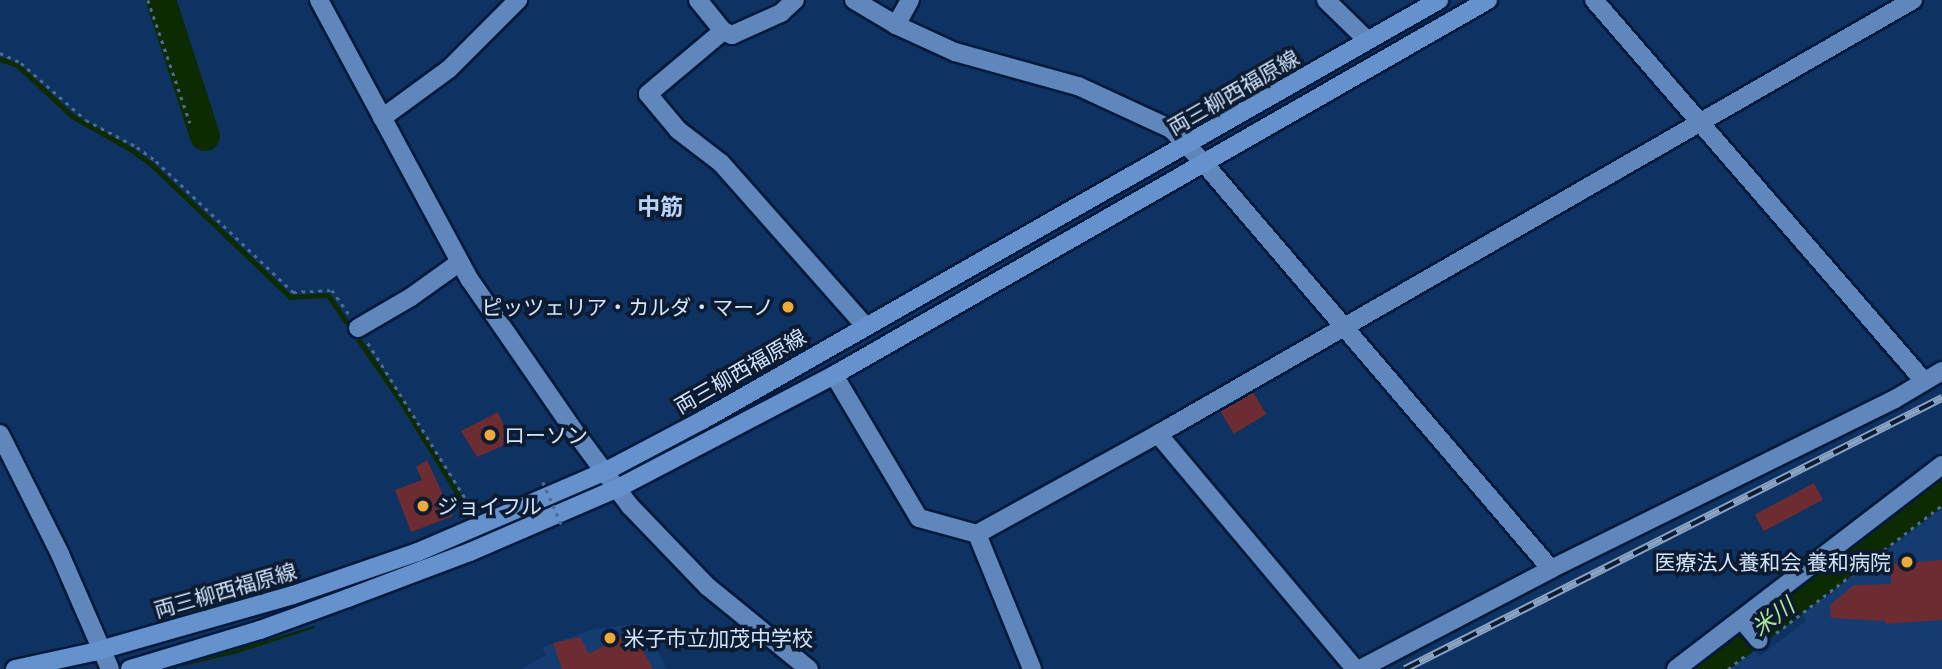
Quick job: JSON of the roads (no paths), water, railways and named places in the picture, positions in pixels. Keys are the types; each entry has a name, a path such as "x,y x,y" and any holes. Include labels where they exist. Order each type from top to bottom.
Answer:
{"main road":[{"name":"両三柳西福原線","path":"15,669 102,649 293,595 418,552 606,471 1440,0"},
{"path":"130,669 260,630 470,552 618,488 834,375 1488,0"}],"street":[{"path":"320,0 460,262 572,428 643,520 708,587 809,669"},
{"path":"382,118 449,69 518,0"},
{"path":"698,0 723,31 732,35 781,13 795,0"},
{"path":"854,0 896,25 955,52 1078,86 1171,129 1203,162 1551,569"},
{"path":"896,25 910,0"},
{"path":"1326,0 1367,40"},
{"path":"1594,0 1924,381"},
{"path":"834,375 919,518 977,534 1158,434 1700,120 1913,0"},
{"path":"723,31 648,94 678,130 722,163 865,326"},
{"path":"358,328 460,262"},
{"path":"1158,434 1358,669 1551,569 1895,399 1942,372"},
{"path":"0,434 26,483 110,669"},
{"path":"1676,669 1744,623 1942,466"},
{"path":"977,534 1032,669"},
{"path":"1744,623 1760,642"}],"waterway":[{"path":"161,0 205,136"},
{"path":"0,59 17,65 72,116 132,150 152,165 290,297 328,295 402,403 467,509"},
{"name":"米川","path":"1705,669 1942,488"}],"railway":[{"path":"1405,669 1942,398"}],"place":[{"name":"ピッツェリア・カルダ・マーノ","path":"788,307"},
{"name":"ローソン","path":"490,435"},
{"name":"ジョイフル","path":"423,506"},
{"name":"医療法人養和会 養和病院","path":"1907,562"},
{"name":"米子市立加茂中学校","path":"610,638"}],"district":[{"name":"中筋","path":"660,207"}]}
